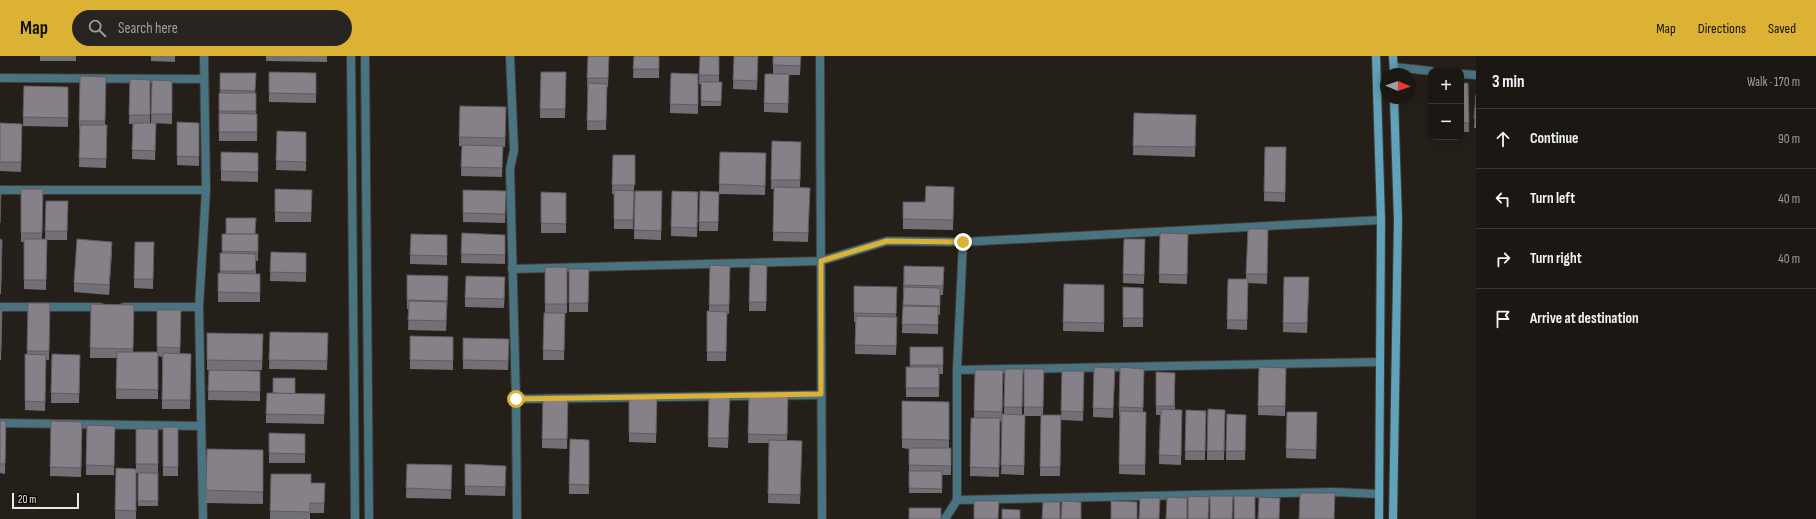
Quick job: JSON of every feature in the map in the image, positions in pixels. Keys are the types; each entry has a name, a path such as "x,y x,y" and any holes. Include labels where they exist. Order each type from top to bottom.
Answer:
{"main road":[{"path":"1376,56 1381,220 1379,519"},
{"path":"1393,56 1394,68"},
{"path":"1393,519 1398,220 1394,104"}],"street":[{"path":"203,519 199,307 206,190 204,56"},
{"path":"351,56 355,519"},
{"path":"365,56 369,519"},
{"path":"510,56 514,150 510,169 518,519"},
{"path":"820,56 822,519"},
{"path":"1416,71 1428,71"},
{"path":"1464,74 1476,75"},
{"path":"0,78 204,79"},
{"path":"0,190 206,190"},
{"path":"512,269 821,261 887,241 963,242 1381,220"},
{"path":"945,519 957,500 957,370 963,242"},
{"path":"0,307 199,307"},
{"path":"957,370 1380,362"},
{"path":"516,399 821,394"},
{"path":"0,423 201,426"},
{"path":"957,500 1326,492 1379,494"}],"building":[{"path":"588,56 609,56 608,78 587,78"},
{"path":"634,56 659,56 659,69 633,69"},
{"path":"700,56 719,56 719,75 699,75"},
{"path":"734,56 758,56 757,81 733,80"},
{"path":"773,56 801,56 800,66 773,65"},
{"path":"269,72 316,73 316,94 269,93"},
{"path":"541,72 566,72 565,109 540,109"},
{"path":"220,73 256,73 255,91 220,90"},
{"path":"671,73 698,74 698,105 670,104"},
{"path":"765,74 789,74 788,104 764,103"},
{"path":"80,76 106,77 105,121 79,121"},
{"path":"130,79 150,80 150,115 129,115"},
{"path":"152,80 172,81 172,114 151,114"},
{"path":"701,82 722,82 721,102 701,101"},
{"path":"588,83 607,84 606,121 587,121"},
{"path":"1464,83 1468,83 1469,123 1464,123"},
{"path":"24,86 68,87 68,118 23,117"},
{"path":"219,93 256,93 256,111 219,111"},
{"path":"1476,95 1476,119 1474,119"},
{"path":"460,106 506,107 505,138 459,137"},
{"path":"219,113 257,114 257,132 219,132"},
{"path":"1134,113 1196,115 1195,147 1133,146"},
{"path":"177,122 199,123 199,157 177,156"},
{"path":"0,123 22,124 21,162 0,162"},
{"path":"133,123 156,123 155,151 132,150"},
{"path":"80,125 107,125 106,159 79,158"},
{"path":"277,131 306,132 306,162 276,161"},
{"path":"772,141 801,142 800,180 771,180"},
{"path":"462,145 503,146 502,168 461,167"},
{"path":"1265,147 1286,147 1285,193 1264,192"},
{"path":"221,152 258,153 258,172 221,171"},
{"path":"720,152 766,153 765,186 719,184"},
{"path":"613,155 635,155 635,185 612,185"},
{"path":"926,186 954,187 953,220 903,219 903,202 925,202"},
{"path":"774,187 810,188 808,233 773,232"},
{"path":"21,189 43,189 42,233 21,233"},
{"path":"275,189 312,190 311,213 275,212"},
{"path":"463,190 506,191 505,214 463,213"},
{"path":"614,190 634,191 633,220 614,220"},
{"path":"0,191 1,191 0,223"},
{"path":"635,191 662,191 661,231 634,230"},
{"path":"672,191 698,192 697,228 671,227"},
{"path":"700,191 719,192 718,222 699,222"},
{"path":"541,192 566,193 566,224 541,223"},
{"path":"46,201 68,201 67,231 45,231"},
{"path":"226,218 256,218 255,234 226,234"},
{"path":"1248,229 1268,229 1267,274 1246,274"},
{"path":"462,233 505,235 505,255 461,254"},
{"path":"1160,233 1188,234 1187,275 1159,274"},
{"path":"222,234 258,234 258,252 222,251"},
{"path":"411,234 447,235 447,256 410,255"},
{"path":"0,239 2,240 1,285 0,285"},
{"path":"24,239 47,239 46,280 24,280"},
{"path":"77,239 112,242 109,285 74,283"},
{"path":"1124,239 1145,239 1144,275 1123,274"},
{"path":"135,242 154,242 153,279 134,279"},
{"path":"271,252 306,253 306,273 270,272"},
{"path":"220,253 256,254 255,271 220,271"},
{"path":"750,264 767,265 766,302 749,302"},
{"path":"710,265 730,266 729,305 709,305"},
{"path":"904,266 944,267 943,286 904,285"},
{"path":"545,267 567,267 567,304 545,304"},
{"path":"569,269 589,269 588,303 569,303"},
{"path":"218,273 260,274 260,293 218,292"},
{"path":"407,275 448,276 447,301 407,300"},
{"path":"466,276 505,277 504,299 465,298"},
{"path":"1284,277 1309,277 1307,323 1283,323"},
{"path":"1228,279 1248,279 1247,320 1227,320"},
{"path":"1064,284 1104,285 1104,323 1063,322"},
{"path":"854,286 897,287 896,314 854,313"},
{"path":"904,287 940,288 940,306 903,305"},
{"path":"1123,287 1143,288 1143,318 1123,318"},
{"path":"409,301 447,302 446,321 408,320"},
{"path":"28,303 50,303 49,351 27,351"},
{"path":"91,304 134,305 133,349 90,348"},
{"path":"903,306 938,307 938,325 902,324"},
{"path":"0,309 2,309 1,351 0,351"},
{"path":"157,310 181,310 180,348 157,347"},
{"path":"707,311 727,312 726,352 707,352"},
{"path":"544,313 565,313 564,351 543,350"},
{"path":"856,316 897,317 896,346 855,345"},
{"path":"270,332 328,333 327,361 269,360"},
{"path":"207,333 263,334 262,361 207,360"},
{"path":"410,336 453,337 453,361 410,360"},
{"path":"463,338 509,339 508,361 463,360"},
{"path":"910,347 943,347 943,365 910,365"},
{"path":"117,352 158,352 158,390 116,389"},
{"path":"163,353 191,354 190,400 162,400"},
{"path":"25,354 46,355 45,402 25,401"},
{"path":"52,354 80,355 79,394 51,393"},
{"path":"906,367 939,367 939,388 906,388"},
{"path":"1094,367 1115,368 1113,409 1093,408"},
{"path":"1120,367 1144,369 1143,408 1119,407"},
{"path":"1259,367 1286,368 1285,406 1258,406"},
{"path":"1005,369 1023,369 1022,407 1004,407"},
{"path":"1024,369 1044,369 1043,407 1024,407"},
{"path":"209,370 260,371 260,392 208,391"},
{"path":"975,370 1003,370 1002,412 974,411"},
{"path":"1062,371 1084,371 1083,412 1061,411"},
{"path":"1156,372 1175,373 1174,406 1156,406"},
{"path":"273,378 295,378 295,394 273,393"},
{"path":"267,393 325,394 324,415 266,414"},
{"path":"543,395 568,395 567,439 542,439"},
{"path":"749,395 788,396 787,435 748,434"},
{"path":"629,396 657,396 656,434 629,433"},
{"path":"709,396 730,396 728,438 708,438"},
{"path":"902,401 949,402 949,440 902,439"},
{"path":"1161,409 1182,410 1181,456 1159,455"},
{"path":"1208,409 1225,410 1224,451 1207,451"},
{"path":"1186,410 1206,411 1205,451 1185,451"},
{"path":"1120,411 1146,412 1145,465 1119,465"},
{"path":"1287,412 1317,412 1316,450 1286,449"},
{"path":"1002,414 1025,415 1024,466 1001,465"},
{"path":"1227,414 1246,415 1245,451 1226,451"},
{"path":"1041,415 1061,415 1060,467 1040,467"},
{"path":"971,418 1000,418 999,468 970,467"},
{"path":"0,421 6,421 5,464 0,464"},
{"path":"51,421 82,422 81,468 50,467"},
{"path":"87,425 115,426 114,466 86,465"},
{"path":"163,427 178,427 178,467 163,467"},
{"path":"136,429 158,429 158,464 136,464"},
{"path":"269,433 305,434 305,454 269,453"},
{"path":"570,439 589,440 589,485 569,484"},
{"path":"769,440 802,441 800,495 768,494"},
{"path":"909,448 951,448 951,466 909,465"},
{"path":"207,449 263,450 263,492 206,490"},
{"path":"407,464 452,465 451,490 406,488"},
{"path":"465,464 506,466 505,487 465,486"},
{"path":"116,468 136,469 136,511 115,510"},
{"path":"909,471 942,471 942,489 909,488"},
{"path":"138,473 158,473 158,501 138,501"},
{"path":"271,474 311,474 311,483 325,483 324,503 310,503 310,512 270,511"},
{"path":"1300,493 1335,493 1334,519 1299,519"},
{"path":"1188,496 1209,497 1208,519 1188,519"},
{"path":"1210,496 1233,496 1232,519 1210,519"},
{"path":"1234,496 1255,496 1255,519 1234,519"},
{"path":"1167,497 1187,498 1187,519 1166,519"},
{"path":"1259,497 1280,498 1279,519 1258,519"},
{"path":"1140,498 1160,498 1159,519 1139,519"},
{"path":"974,501 999,501 998,519 974,519"},
{"path":"1062,501 1081,502 1081,519 1061,519"},
{"path":"1111,501 1137,502 1137,519 1111,519"},
{"path":"1043,502 1060,502 1060,519 1042,519"},
{"path":"909,508 941,508 941,519 909,519"},
{"path":"1002,509 1020,510 1020,519 1002,519"}],"route":[{"path":"516,399 821,394 821,261 887,241 963,242"}]}
